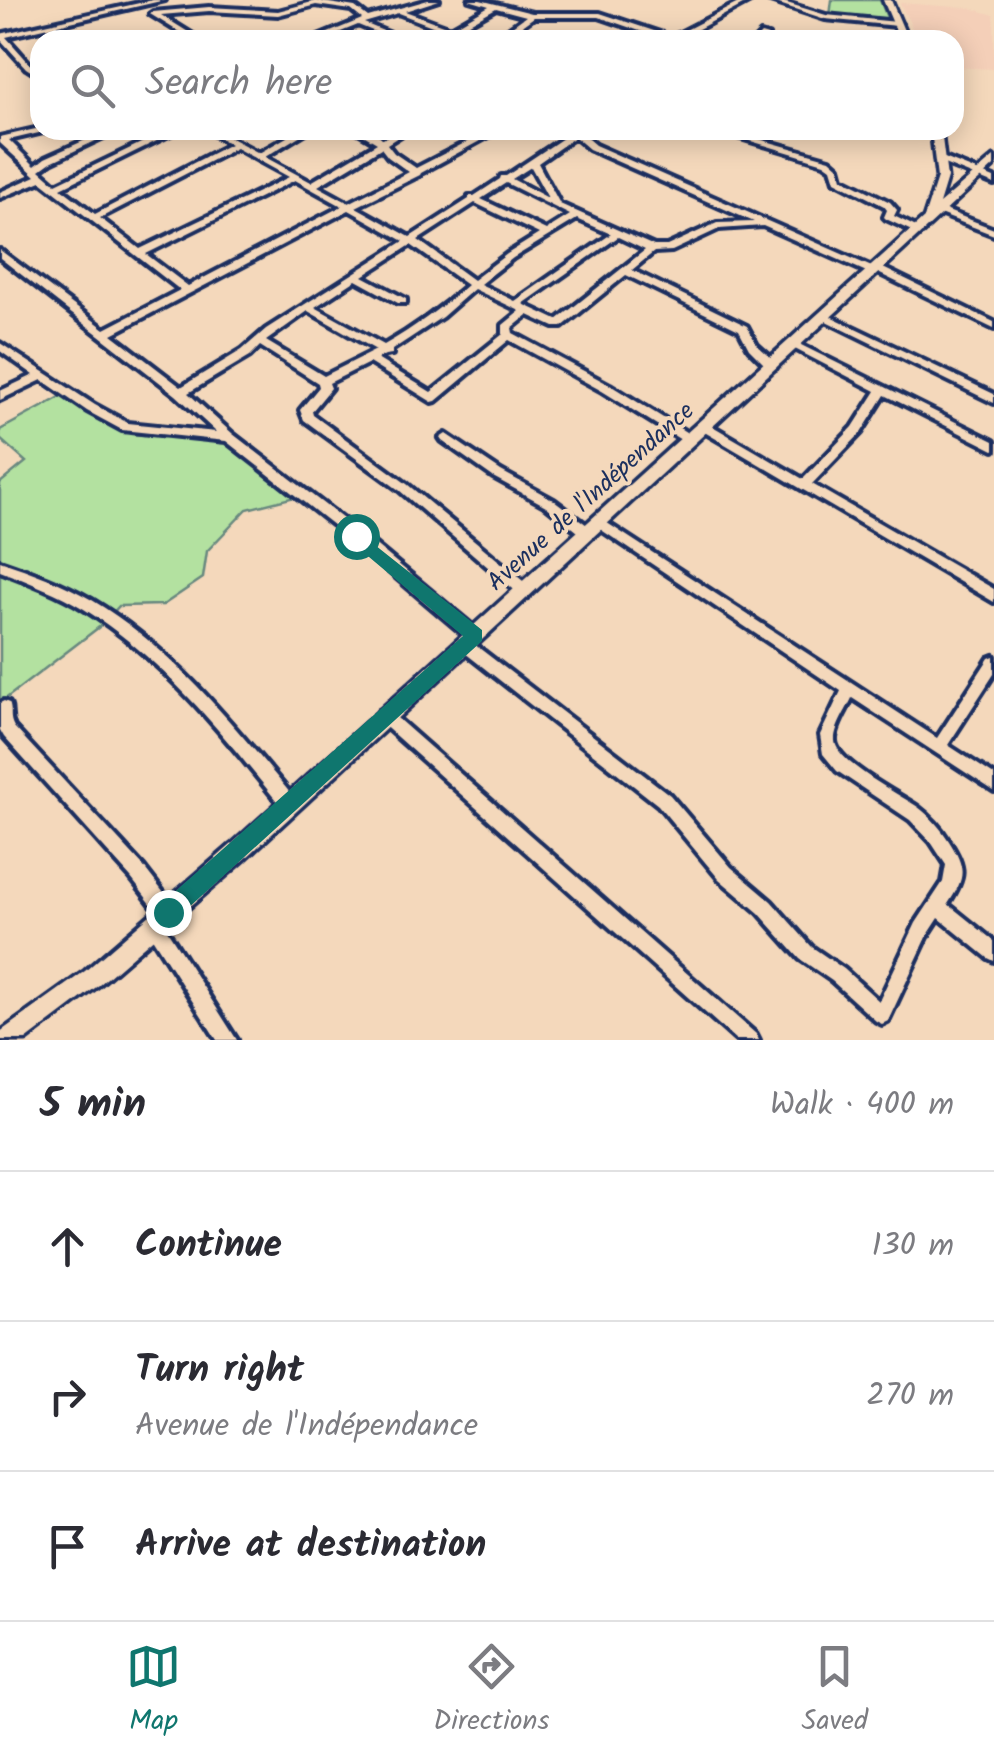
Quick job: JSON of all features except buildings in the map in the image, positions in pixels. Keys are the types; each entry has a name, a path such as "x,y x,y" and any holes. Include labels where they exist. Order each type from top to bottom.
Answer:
{"main road":[{"path":"886,0 900,30"},
{"path":"929,220 942,178 938,140"},
{"name":"Avenue de l'Indépendance","path":"8,1040 92,978 290,805 994,160"}],"street":[{"path":"0,36 162,0"},
{"path":"340,30 436,0"},
{"path":"472,0 532,15 600,15 644,30"},
{"path":"692,30 749,0"},
{"path":"770,0 825,17 897,24"},
{"path":"154,14 208,9 278,13 316,3 353,8 363,21 380,30"},
{"path":"397,10 453,30 494,6"},
{"path":"138,7 180,30"},
{"path":"510,30 532,15"},
{"path":"0,36 30,70"},
{"path":"2,140 30,133"},
{"path":"2,140 187,291"},
{"path":"0,195 39,173 48,160 93,140"},
{"path":"56,187 153,140"},
{"path":"229,140 438,256 473,285 558,325 652,250 676,246 717,226 774,226"},
{"path":"259,157 285,140"},
{"path":"376,140 417,173"},
{"path":"311,186 386,140"},
{"path":"104,334 478,140"},
{"path":"180,392 246,354 259,341 472,198 566,140"},
{"path":"585,140 592,147 876,270 994,326"},
{"path":"753,140 827,161 835,167 838,178 886,204 892,210 890,217 994,232"},
{"path":"96,217 237,144"},
{"path":"942,160 994,180"},
{"path":"533,162 556,205"},
{"path":"140,254 295,177"},
{"path":"504,178 652,250"},
{"path":"472,198 545,233"},
{"path":"323,381 388,352 436,318 473,285 577,215"},
{"path":"508,335 507,327 520,308 617,234"},
{"path":"0,253 180,392 229,438 356,536 470,640 664,800 726,873 765,907 806,953 838,975 882,1015 951,886 954,864 937,836 903,805 842,766 828,748 827,735 850,688"},
{"path":"627,272 743,328 753,347 772,364"},
{"path":"358,277 402,301"},
{"path":"308,308 388,352"},
{"path":"826,317 994,399"},
{"path":"371,360 429,398 508,335"},
{"path":"508,335 606,388 690,440"},
{"path":"259,341 323,381 324,388 306,410 308,416 402,487 524,590"},
{"path":"795,345 994,446"},
{"path":"0,346 126,427 229,438"},
{"path":"0,396 43,375"},
{"path":"805,484 857,430 882,389"},
{"path":"705,427 992,590"},
{"path":"446,438 497,474 592,527 850,688 994,784"},
{"path":"0,566 86,600 111,618 171,669 290,805"},
{"path":"938,747 994,662"},
{"path":"4,708 2,720 9,732 137,872 228,1040"},
{"path":"384,716 750,1040"},
{"path":"937,906 994,952"}],"shaded area":[{"path":"900,3 970,8 994,15 994,69 964,68 964,30 913,30"}],"green space":[{"path":"832,0 880,0 888,20 830,16"},
{"path":"64,395 102,421 131,434 227,441 295,497 247,509 207,551 203,578 163,605 119,606 103,624 0,703 0,483 26,462 0,439 0,430"}],"route":[{"path":"168,912 476,636 356,536"}]}
